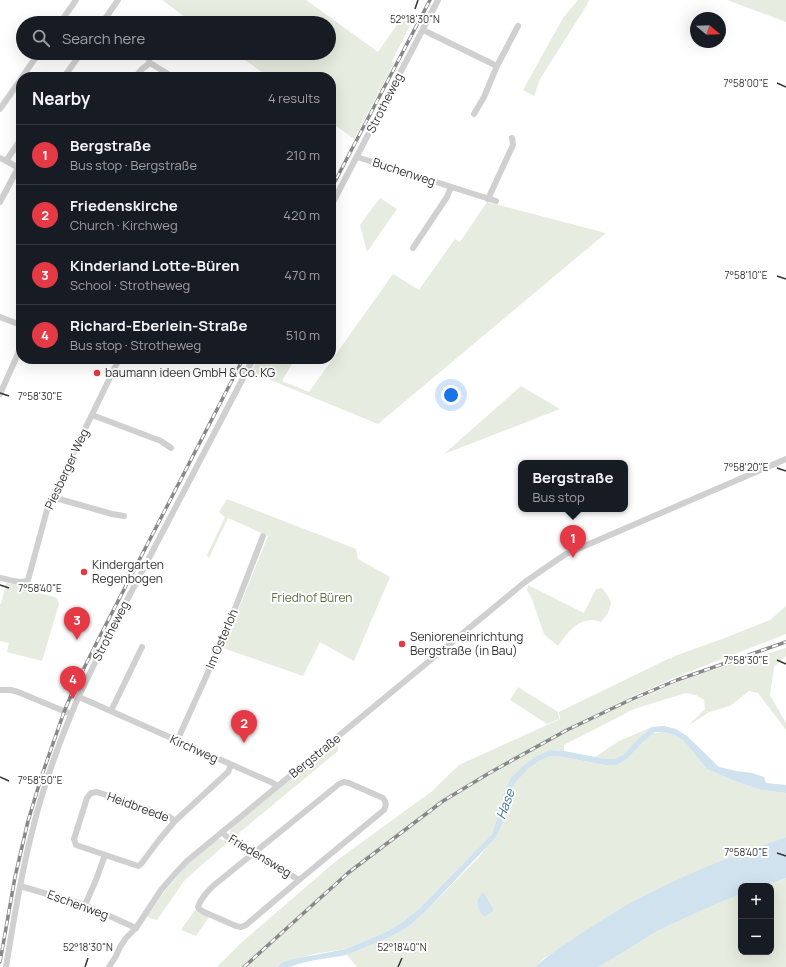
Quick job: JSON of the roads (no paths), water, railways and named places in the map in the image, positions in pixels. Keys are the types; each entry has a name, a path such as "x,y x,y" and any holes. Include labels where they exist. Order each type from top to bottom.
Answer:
{"street":[{"path":"65,16 76,0"},
{"path":"107,16 118,0"},
{"name":"Strotheweg","path":"336,197 438,0"},
{"path":"474,114 484,97 497,66 518,26"},
{"path":"423,30 497,66"},
{"path":"26,72 34,60"},
{"path":"68,72 76,60"},
{"path":"149,60 150,63 165,72"},
{"path":"139,72 142,68 150,63"},
{"path":"0,109 16,86"},
{"path":"488,199 513,145 512,138"},
{"path":"16,145 3,159 16,166"},
{"name":"Buchenweg","path":"357,157 496,201"},
{"path":"0,202 16,173"},
{"name":"Buchenweg","path":"413,248 447,197 451,187"},
{"path":"0,317 16,323"},
{"path":"0,394 16,358"},
{"name":"Piesberger Weg","path":"0,578 25,582 30,577 43,524 52,497 117,364"},
{"name":"Strotheweg","path":"6,967 20,886 31,835 57,750 71,714 122,609 250,364"},
{"path":"92,416 161,441 171,448"},
{"name":"Bergstraße","path":"109,967 126,938 136,928 162,890 187,861 524,582 554,562 579,549 786,459"},
{"path":"52,497 124,516"},
{"name":"Im Osterloh","path":"177,741 224,637 263,536"},
{"path":"111,711 142,647"},
{"path":"0,690 11,690 18,692 71,714"},
{"name":"Kirchweg","path":"79,697 277,786"},
{"name":"Heidbreede","path":"175,821 168,816 97,792 91,793 87,798 74,839 76,845 138,866 175,821 228,772 231,765"},
{"path":"344,782 383,798 386,802 384,810 246,925 241,927 236,926 199,909 198,907 201,900 207,892 255,853 339,784 344,782"},
{"name":"Friedensweg","path":"222,832 227,837 299,880"},
{"path":"85,905 105,854"},
{"name":"Eschenweg","path":"20,886 85,905 136,928"}],"water":[{"name":"Hase","path":"664,726 676,729 687,736 719,767 752,773 764,777 766,783 786,785 786,793 761,790 707,769 683,740 664,732 655,732 627,759 617,765 605,765 551,756 541,760 528,769 516,782 509,795 502,824 496,837 424,913 408,927 392,936 347,955 315,960 290,967 277,967 289,960 346,949 388,931 404,921 420,908 492,834 504,792 511,778 524,765 538,755 550,750 564,751 606,759 615,759 624,754 652,727"},
{"path":"786,837 786,878 772,883 738,883 738,895 659,930 599,967 535,967 552,953 582,933 642,897 713,864"},
{"path":"482,893 484,893 493,909 493,911 486,916 483,916 478,904 478,899"}],"railway":[{"path":"336,179 430,0"},
{"path":"0,962 15,877 28,821 64,712 99,638 240,364"},
{"path":"244,967 348,873 443,801 491,772 567,730 630,700 677,680 786,642"}],"place":[{"name":"baumann ideen GmbH & Co. KG","path":"97,373"},
{"name":"Bergstraße","path":"573,558"},
{"name":"Kindergarten Regenbogen","path":"84,572"},
{"name":"Kinderland Lotte-Büren","path":"77,640"},
{"name":"Senioreneinrichtung Bergstraße (in Bau)","path":"402,644"},
{"name":"Richard-Eberlein-Straße","path":"73,699"},
{"name":"Friedenskirche","path":"244,743"}],"park label":[{"name":"Friedhof Büren","path":"312,598"}]}
